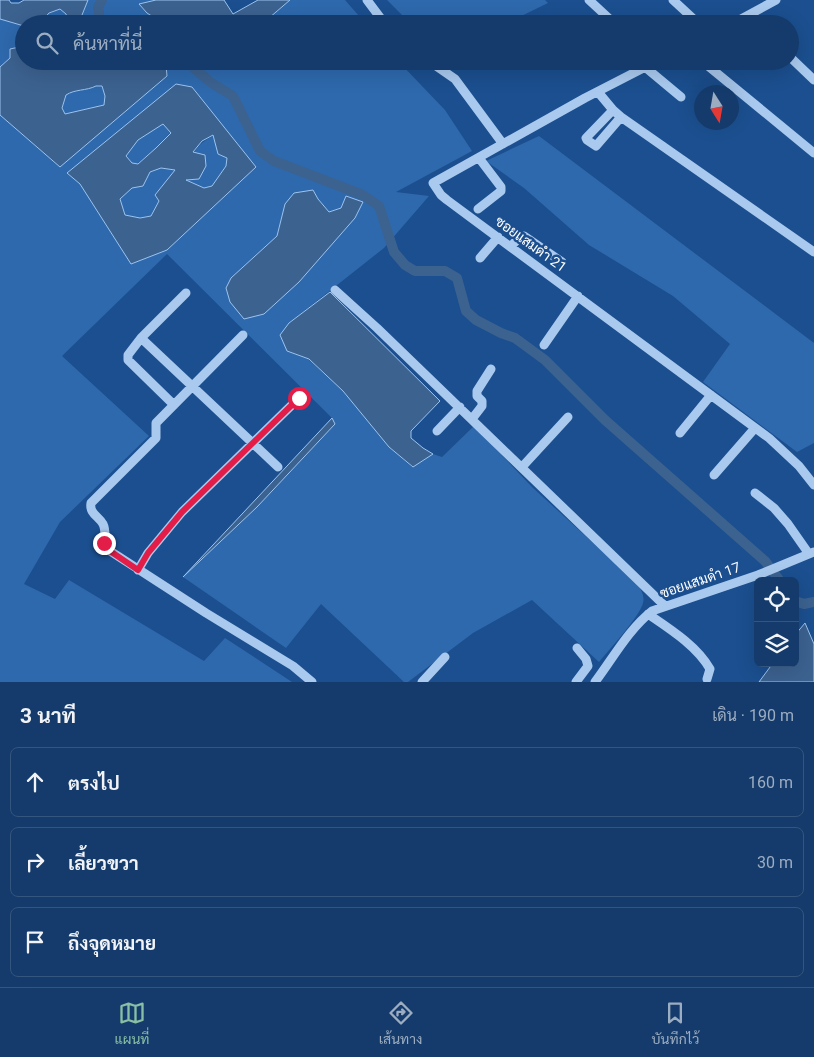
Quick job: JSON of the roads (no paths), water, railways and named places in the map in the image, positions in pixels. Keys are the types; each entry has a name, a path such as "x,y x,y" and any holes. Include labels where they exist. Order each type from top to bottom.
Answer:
{"street":[{"path":"367,0 378,15"},
{"path":"589,0 605,15"},
{"path":"673,0 689,15"},
{"path":"752,15 776,0"},
{"path":"799,66 814,80"},
{"path":"442,70 455,79 503,144"},
{"name":"ซอยแสมดำ 21","path":"639,70 433,183 441,195 769,438 799,466 813,483"},
{"path":"649,70 681,97"},
{"path":"713,70 814,153"},
{"path":"598,92 621,117 814,252"},
{"path":"613,110 586,140 596,146 621,117"},
{"path":"478,209 501,191 501,187 479,158"},
{"path":"511,246 520,237 524,236 562,262"},
{"path":"480,258 498,237"},
{"path":"335,290 472,418 665,606"},
{"path":"174,405 128,360 128,356 141,338 186,293"},
{"path":"544,345 578,296"},
{"path":"243,335 156,423 156,438 90,507 102,522 104,543 107,549 293,666 312,682"},
{"path":"141,338 278,467"},
{"path":"472,418 482,406 482,401 477,396 477,391 491,369"},
{"path":"680,433 711,395"},
{"path":"138,570 148,553 182,512 299,398"},
{"path":"437,431 460,407"},
{"path":"522,467 568,417"},
{"path":"714,475 755,428"},
{"path":"755,493 774,508 811,553"},
{"name":"ซอยแสมดำ 17","path":"595,682 631,633 648,614 665,606 758,575 811,553"},
{"path":"648,614 672,631 706,661 710,669 707,679"},
{"path":"576,682 588,666 586,659 577,648"},
{"path":"422,682 445,657"}],"waterway":[{"path":"99,15 98,7 102,0"},
{"path":"196,70 210,82 233,96 260,151 274,161 363,195 379,206 394,252 405,265 415,271 445,271 457,278 466,311 476,320 515,338 545,360 605,420 765,561 777,577"},
{"path":"799,602 804,604 814,602"}]}
